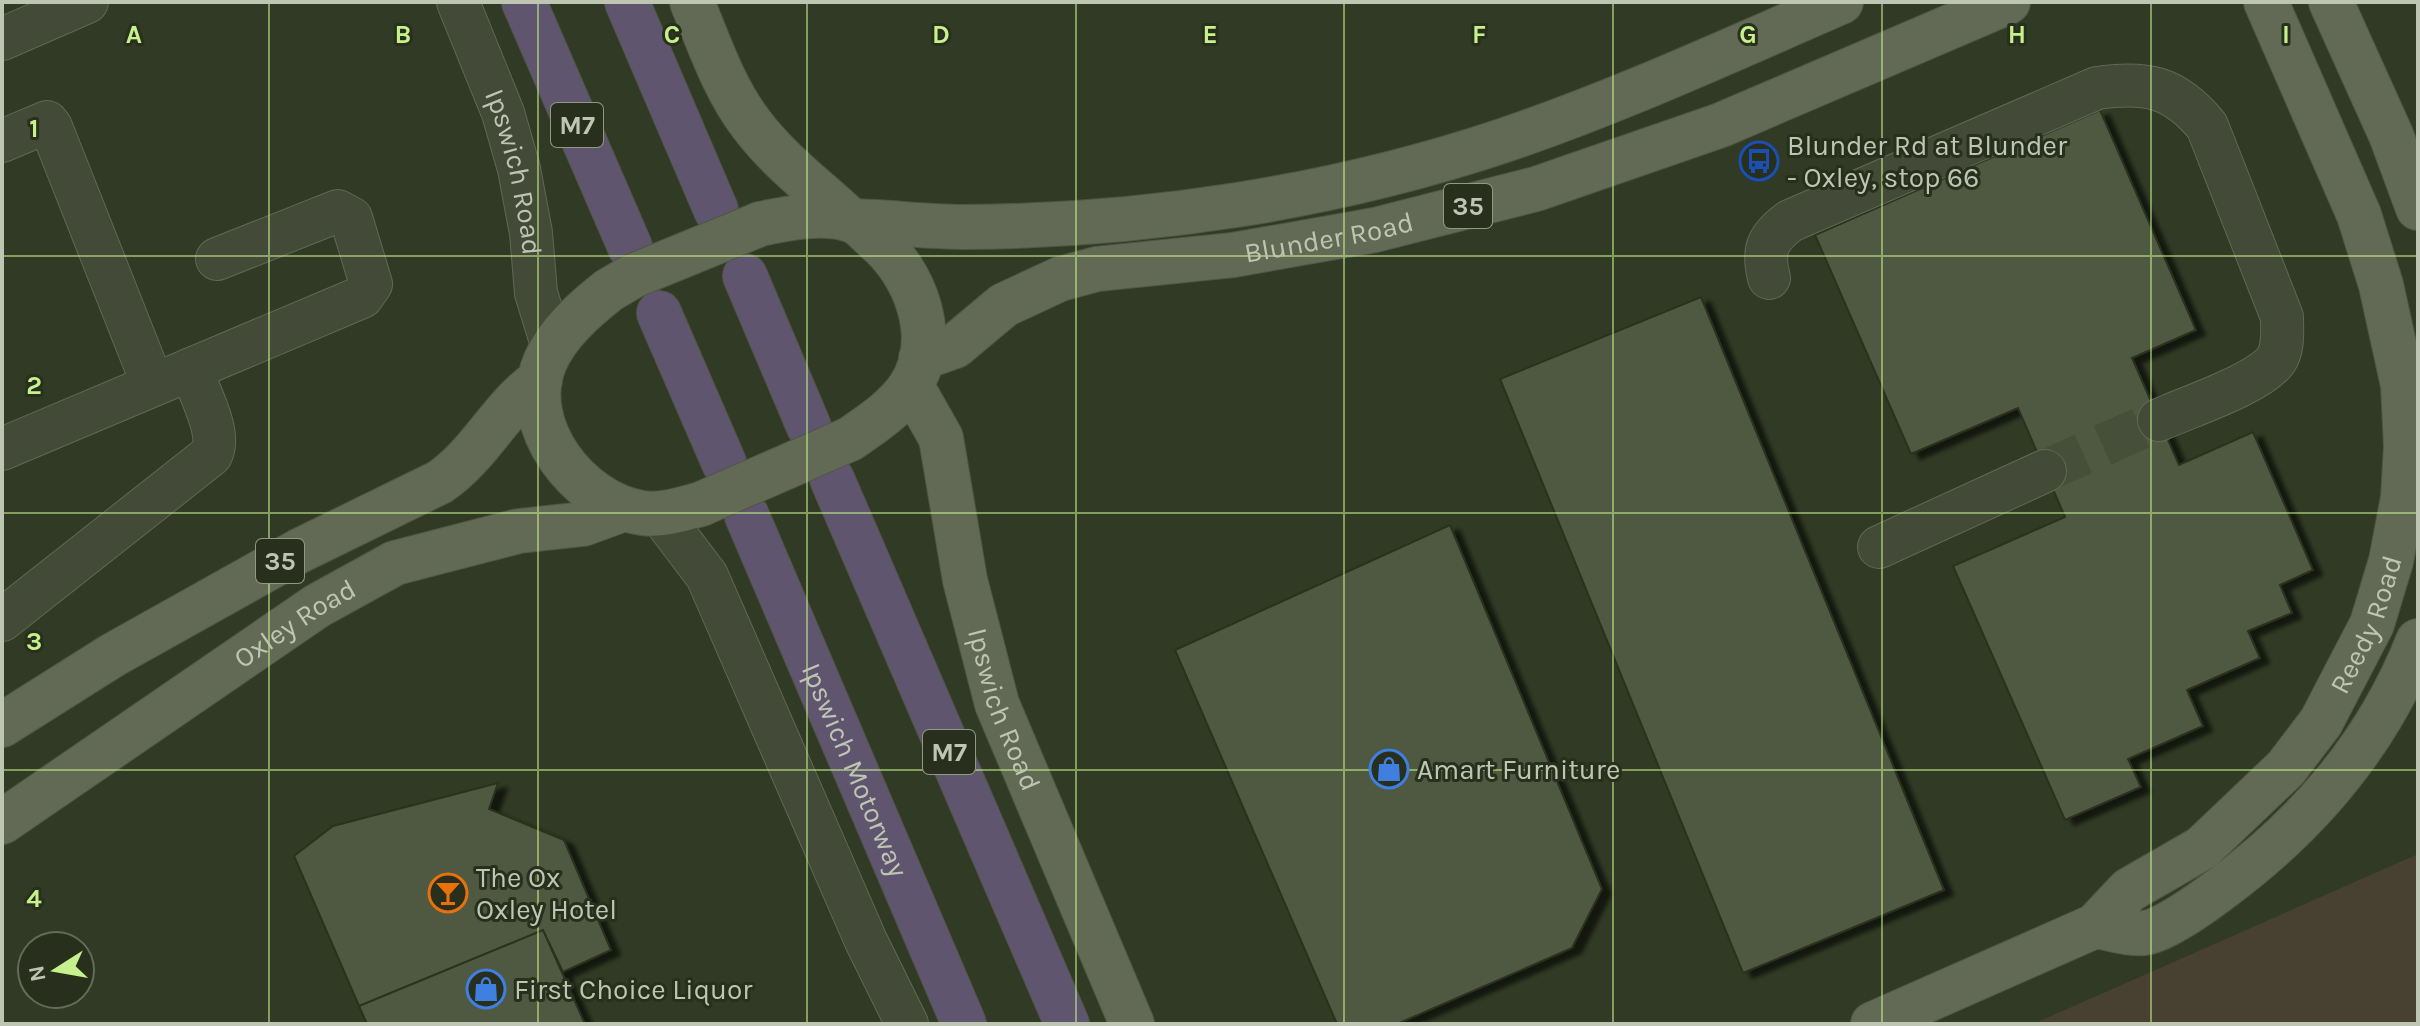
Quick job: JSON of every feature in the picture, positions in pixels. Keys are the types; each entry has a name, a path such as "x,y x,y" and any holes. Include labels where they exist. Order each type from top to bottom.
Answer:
{"highway":[{"name":"M7","path":"524,2 630,247"},
{"path":"627,2 716,210"},
{"path":"745,276 809,427"},
{"path":"659,313 724,463"},
{"name":"M7","path":"832,479 1067,1024"},
{"name":"Ipswich Motorway","path":"747,516 964,1024"}],"main road":[{"path":"692,2 714,56 750,123 795,173 885,247 908,274 917,299 916,372"},
{"name":"Blunder Road","path":"852,220 961,227 1162,215 1334,186 1445,158 1598,106 1841,2"},
{"name":"Blunder Road","path":"916,372 955,346 1004,305 1060,279 1097,269 1233,255 1359,233 1536,189 1721,125 2008,2"},
{"name":"Reedy Road","path":"1873,1024 2095,926 2129,890 2202,848 2286,768 2321,722 2372,624 2391,561 2403,498 2406,446 2403,385 2381,285 2359,215 2266,2"},
{"path":"2331,2 2391,135 2418,208"},
{"name":"35","path":"546,364 585,310 609,290 633,276 760,224 802,217 852,220"},
{"path":"546,364 540,403 558,456 594,494 642,511"},
{"name":"Oxley Road","path":"2,725 113,655 299,551 440,482 461,468 546,364"},
{"name":"35","path":"642,511 701,504 850,439 885,413 916,372"},
{"name":"Ipswich Road","path":"916,372 941,438 965,580 997,704 1132,1024"},
{"name":"Oxley Road","path":"2,822 317,606 395,563 473,540 583,524 642,511"},
{"name":"Reedy Road","path":"2095,926 2145,933 2198,906 2282,841 2332,790 2370,738 2418,641"}],"street":[{"path":"2,39 87,2"},
{"name":"Ipswich Road","path":"458,2 503,113 519,169 531,233 546,364"},
{"path":"1769,278 1763,255 1772,235 1790,221 2097,88 2131,83 2163,89 2192,108 2207,126 2282,317 2282,341 2275,360 2255,376 2159,420"},
{"path":"2,141 47,122 51,127 153,385"},
{"path":"2,449 362,297 371,284 351,218 338,211 217,259"},
{"path":"2,620 211,455 215,447 212,430 191,369"},
{"path":"1879,547 2045,471"},
{"path":"642,511 707,576 861,929 907,1024"}],"shaded area":[{"path":"2418,854 2418,1024 2033,1024"}],"building":[{"path":"2100,110 2196,330 2132,358 2179,465 2253,432 2313,570 2280,585 2292,613 2248,631 2260,658 2187,690 2203,726 2128,759 2141,787 2065,820 1953,566 2065,517 2018,408 1911,454 1815,235"},
{"path":"1701,297 1944,890 1743,973 1500,379"},
{"name":"Amart Furniture","path":"1450,525 1602,889 1572,948 1397,1024 1337,1024 1175,650"},
{"name":"The Ox Oxley Hotel","path":"498,783 489,809 564,840 611,950 563,972 543,930 359,1006 294,856 333,826"},
{"name":"First Choice Liquor","path":"543,930 585,1024 367,1024 359,1006"}],"tunnel":[{"path":"2045,471 2159,420"}],"place":[{"name":"Blunder Rd at Blunder - Oxley, stop 66","path":"1759,161"},
{"name":"Amart Furniture","path":"1389,769"},
{"name":"The Ox Oxley Hotel","path":"448,893"},
{"name":"First Choice Liquor","path":"486,989"}]}
